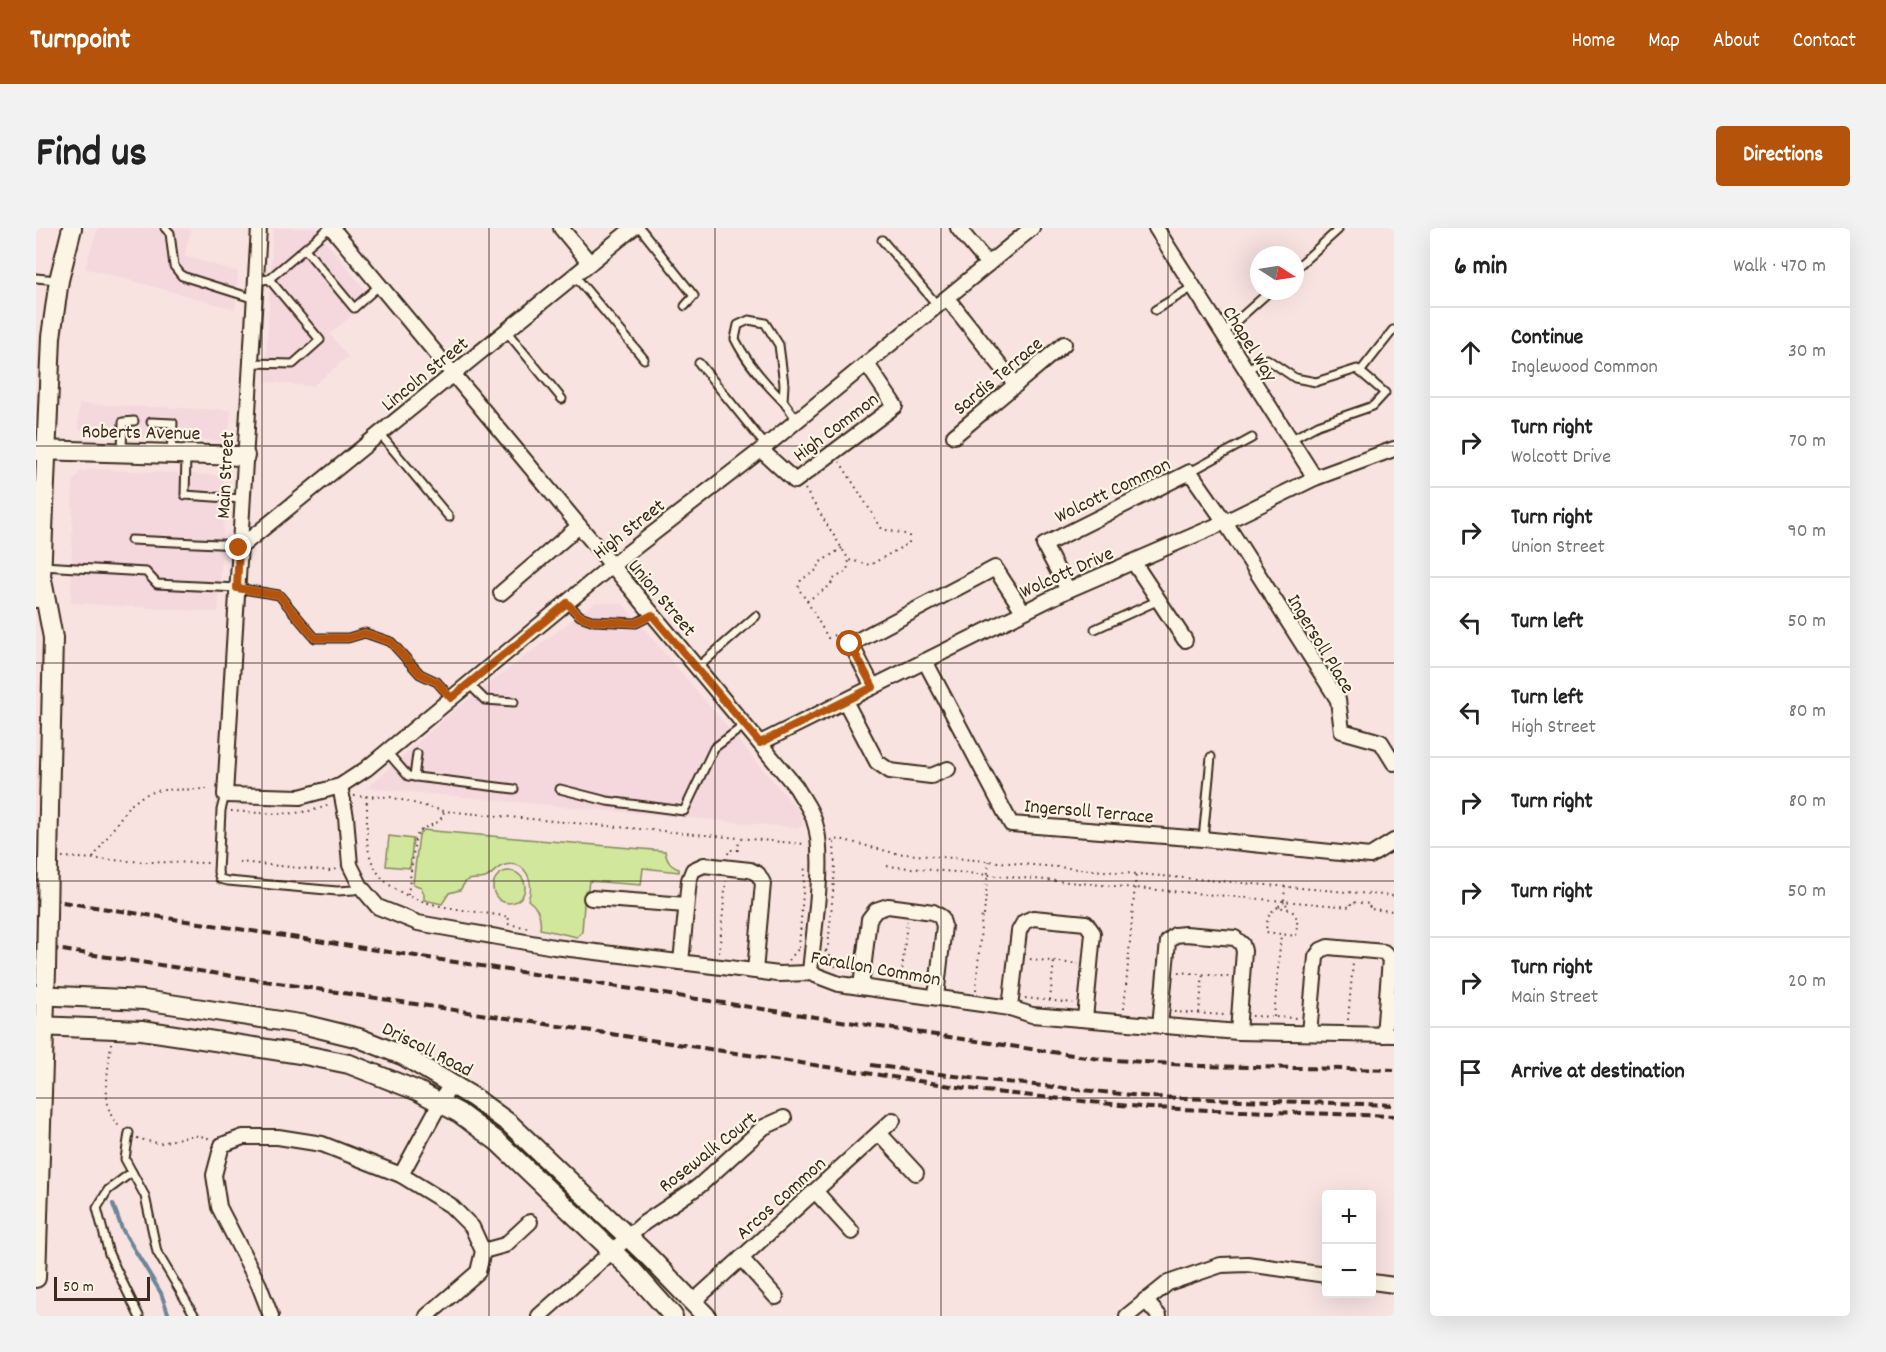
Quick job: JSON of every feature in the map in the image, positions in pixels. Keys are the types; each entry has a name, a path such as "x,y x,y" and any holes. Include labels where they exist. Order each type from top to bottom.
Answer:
{"street":[{"path":"36,1278 40,995 46,970 53,638 42,572 41,450 51,337 59,280 72,228"},
{"name":"Main Street","path":"225,795 250,363 255,299 262,280 259,228"},
{"name":"Union Street","path":"330,228 380,285 796,787 814,819 819,843 819,870 810,973"},
{"path":"561,228 590,263"},
{"name":"Lincoln Street","path":"240,546 633,228"},
{"path":"958,228 988,264"},
{"name":"High Street","path":"225,795 300,797 340,786 366,769 611,566 763,448 1031,228"},
{"name":"Chapel Way","path":"1156,228 1315,478"},
{"path":"942,302 1016,385"},
{"name":"Sardis Terrace","path":"954,436 1064,344"},
{"name":"High Common","path":"763,448 795,481 895,406 867,364"},
{"name":"Wolcott Drive","path":"760,743 1068,590 1225,522 1315,478 1394,449"},
{"name":"Roberts Avenue","path":"41,450 244,456"},
{"name":"Wolcott Common","path":"1068,590 1044,545 1190,472 1225,522"},
{"name":"Ingersoll Place","path":"1225,522 1338,700 1342,731 1382,742 1394,763"},
{"path":"501,593 579,526"},
{"path":"1134,562 1185,640"},
{"path":"873,687 850,644 995,568 1023,611"},
{"path":"36,598 42,572"},
{"name":"Ingersoll Terrace","path":"925,661 1011,824 1203,839 1370,856 1394,841"},
{"path":"845,701 877,762 890,771 931,776 948,769"},
{"name":"Farallon Common","path":"340,786 346,817 350,865 361,887 378,907 418,923 555,947 779,974 810,973 840,984 1011,1008 1032,1015 1238,1032 1389,1035"},
{"path":"681,962 689,880 693,870 704,865 750,870 758,874 763,883 754,971"},
{"path":"591,898 686,905"},
{"path":"861,987 868,919 876,910 888,906 933,912 941,917 944,926 936,997"},
{"path":"1011,1008 1019,931 1024,921 1033,918 1086,923 1093,933 1085,1020"},
{"path":"1160,1026 1168,941 1175,935 1185,934 1235,938 1242,944 1244,951 1238,1032"},
{"path":"1309,1033 1316,957 1328,947 1384,952 1390,959 1389,1035"},
{"name":"Driscoll Road","path":"40,995 144,1000 306,1025 382,1046 404,1056 451,1083 510,1124 706,1316"},
{"path":"40,1026 142,1030 348,1064 395,1081 441,1102 498,1142 612,1251 673,1316"},
{"path":"401,1175 451,1083"},
{"name":"Rosewalk Court","path":"539,1316 650,1218 699,1186 764,1127 784,1118"},
{"name":"Arcos Common","path":"693,1302 893,1120"},
{"path":"879,1132 916,1173"},
{"path":"271,1316 259,1285 219,1207 214,1175 222,1145 243,1137 279,1137 322,1144 401,1175 450,1204 472,1227 483,1251 478,1272 427,1316"},
{"path":"815,1191 852,1232"},
{"path":"483,1251 505,1245 530,1222"},
{"path":"741,1258 776,1298"},
{"path":"1127,1316 1168,1283 1221,1265 1247,1264 1322,1274"},
{"path":"1376,1283 1394,1286"},
{"path":"1145,1300 1159,1316"}],"lane":[{"path":"165,228 170,233 174,266 182,276 255,299"},
{"path":"250,363 293,364 320,340 262,280 330,228"},
{"path":"640,228 694,296 685,306"},
{"path":"1304,260 1338,230 1336,228"},
{"path":"882,240 942,302"},
{"path":"305,249 354,308 380,285"},
{"path":"575,276 644,359"},
{"path":"36,278 59,280"},
{"path":"1155,310 1193,287"},
{"path":"1222,334 1260,300"},
{"path":"783,401 784,384 779,345 765,323 749,320 738,325 735,339 742,354 762,381 783,401 797,420"},
{"path":"1360,372 1393,330"},
{"path":"507,332 562,399"},
{"path":"1245,370 1268,359 1295,378 1316,382 1357,369 1385,393 1373,406 1318,425 1290,440"},
{"path":"699,363 763,448"},
{"path":"122,453 123,422 134,422"},
{"path":"151,422 172,423 179,454 184,495 242,499"},
{"path":"380,434 449,517"},
{"path":"1190,472 1252,438"},
{"path":"131,540 240,546"},
{"path":"42,572 146,572 157,584 237,588 279,595 315,638 348,638 365,633 391,642 420,674 437,682 451,698"},
{"path":"1095,629 1159,600"},
{"path":"567,603 580,616 594,621 636,623 652,615"},
{"path":"697,668 756,616"},
{"path":"469,684 485,700 514,702"},
{"path":"560,789 607,801 684,811 714,748 745,725"},
{"path":"387,752 408,776 514,789"},
{"path":"414,777 417,754"},
{"path":"1203,839 1211,757"},
{"path":"225,795 221,810 218,864 220,879 338,891 361,887"},
{"path":"129,1133 125,1159 145,1196 157,1252 195,1316"},
{"path":"132,1172 108,1190 97,1208 109,1254 139,1316"}],"path":[{"path":"834,452 882,529 909,535 909,543 870,566 849,560"},
{"path":"798,478 849,560 847,571 807,601"},
{"path":"842,548 819,563 818,569 801,580 798,588 828,638 838,633 850,644"},
{"path":"92,859 128,807 144,795 160,790 209,788 225,795"},
{"path":"366,796 367,846 370,858 384,881 408,896 433,904 509,917 505,938"},
{"path":"408,896 418,831 427,825 436,825 442,820 444,811"},
{"path":"719,953 729,850 738,850 739,840"},
{"path":"799,948 806,855"},
{"path":"57,856 218,864"},
{"path":"976,992 989,861"},
{"path":"239,862 331,871 343,866"},
{"path":"887,867 1351,907 1351,902 1370,904 1369,909 1394,911"},
{"path":"1124,1009 1136,873"},
{"path":"1285,886 1284,901 1289,909"},
{"path":"1278,907 1295,913 1298,919 1296,936 1266,932 1268,917 1272,910 1284,901"},
{"path":"902,981 909,909"},
{"path":"1274,1017 1281,934"},
{"path":"1348,1020 1355,949"},
{"path":"1016,957 1090,965"},
{"path":"1050,1001 1054,961"},
{"path":"1166,970 1242,978"},
{"path":"1199,1014 1203,974"},
{"path":"113,1028 107,1086 108,1108 116,1124 137,1138 159,1143 187,1135 204,1136 222,1145"}],"shaded area":[{"path":"98,228 184,228 191,230 184,256 238,272 235,309 85,268"},
{"path":"273,228 314,228 372,298 330,334 348,357 313,386 265,382"},
{"path":"79,404 231,410 229,431 227,436 220,441 90,434 80,430"},
{"path":"92,469 215,475 223,479 226,485 218,612 71,603 73,481 80,472"},
{"path":"596,602 623,604 801,814 804,825 799,828 367,788 451,713"}],"green space":[{"path":"422,830 665,851 669,863 679,869 679,872 643,868 641,885 589,881 588,889 585,891 582,932 577,937 540,929 538,912 528,900 530,880 524,869 513,864 502,866 485,878 466,881 460,890 449,893 442,904 424,900 421,887 413,884 419,835"},
{"path":"389,836 413,839 410,868 386,866"},
{"path":"509,871 520,876 525,887 520,898 509,903 498,898 493,887 498,876"}],"waterway":[{"path":"113,1204 122,1229 161,1293 169,1316"}],"railway":[{"path":"36,898 1100,1059 1202,1066 1394,1070"},
{"path":"36,946 984,1091 1150,1108 1394,1116"},
{"path":"871,1065 986,1080 1151,1097 1394,1105"}],"route":[{"path":"239,548 237,588 279,595 315,638 348,638 365,633 391,642 420,674 437,682 451,698 567,603 580,616 594,621 636,623 652,615 760,743 873,687 850,644"}]}
